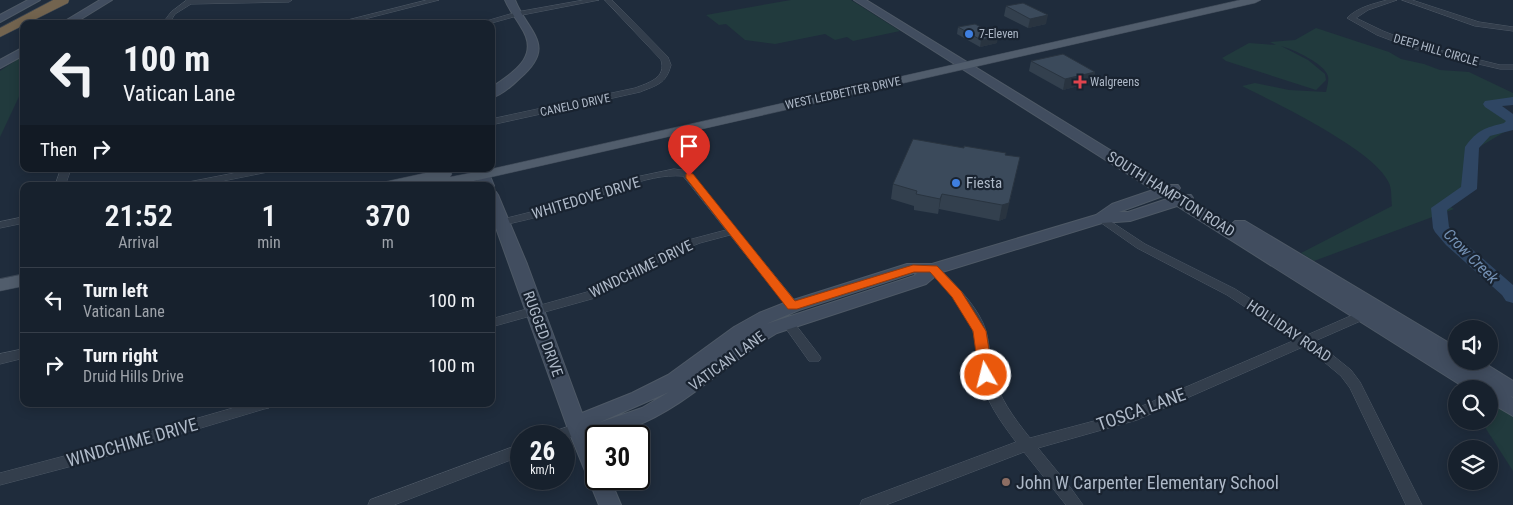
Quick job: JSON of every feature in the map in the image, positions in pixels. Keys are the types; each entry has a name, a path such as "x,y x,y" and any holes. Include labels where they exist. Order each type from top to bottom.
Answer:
{"highway":[{"path":"41,20 50,16 70,1"},
{"path":"38,20 70,1"},
{"path":"0,31 20,27"},
{"path":"0,40 20,30"},
{"path":"0,44 20,31"},
{"path":"0,49 20,33"}],"main road":[{"path":"0,19 35,0"},
{"name":"SOUTH HAMPTON ROAD","path":"859,0 968,62 1372,312 1469,380"},
{"name":"WEST LEDBETTER DRIVE","path":"1085,36 1160,22 1255,0"},
{"path":"1211,10 1208,8 1228,1"},
{"name":"WEST LEDBETTER DRIVE","path":"495,169 1085,36 1228,1"},
{"path":"1160,22 1179,16 1184,13 1182,11"},
{"path":"0,65 20,52"},
{"name":"WEST LEDBETTER DRIVE","path":"416,182 482,172"},
{"name":"WEST LEDBETTER DRIVE","path":"446,182 482,172"},
{"name":"VATICAN LANE","path":"578,429 600,431 650,413 679,395 750,341 790,315 920,280 933,269 1101,218 1130,216 1179,193"},
{"name":"RUGGED DRIVE","path":"497,223 535,311 585,446"},
{"path":"0,275 20,271"},
{"path":"0,285 20,281"},
{"name":"SOUTH HAMPTON ROAD","path":"1372,312 1448,352"},
{"path":"1481,370 1513,390"},
{"path":"1498,399 1513,408"}],"street":[{"path":"71,20 107,0"},
{"path":"168,20 173,13 191,1 255,2 289,0"},
{"path":"352,20 436,0"},
{"path":"495,91 520,71 533,57 534,40 510,0"},
{"path":"494,20 596,0"},
{"name":"CANELO DRIVE","path":"495,121 622,95 656,82 664,76 667,62 608,0"},
{"name":"SOUTH HAMPTON ROAD","path":"873,0 968,62"},
{"name":"DEEP HILL CIRCLE","path":"1394,0 1353,14 1351,18 1380,33 1418,47 1490,65 1513,67"},
{"path":"1405,0 1478,24 1513,29"},
{"path":"204,182 253,172"},
{"name":"WHITEDOVE DRIVE","path":"497,223 548,211 642,180 682,172 689,176 733,232"},
{"name":"HOLLIDAY ROAD","path":"1101,218 1141,246 1231,292 1332,359 1355,385 1413,505"},
{"path":"0,225 20,221"},
{"path":"733,232 790,315 814,358"},
{"name":"WINDCHIME DRIVE","path":"495,322 591,295 670,251 696,241 733,232"},
{"path":"933,269 956,294 979,331 986,375 992,392 1009,422 1075,505"},
{"name":"TOSCA LANE","path":"868,505 948,473 1028,445 1123,420 1372,312"},
{"path":"0,359 20,354"},
{"name":"WINDCHIME DRIVE","path":"0,479 91,455 254,407"},
{"path":"376,505 510,454"},
{"path":"604,490 610,505"}],"green space":[{"path":"791,0 851,0 900,31 853,41 847,37 835,40 825,34 775,44 745,40 726,24 719,25 706,15"},
{"path":"1316,28 1389,52 1401,59 1440,70 1469,72 1513,93 1513,99 1494,105 1513,118 1513,127 1474,150 1473,184 1444,203 1454,209 1314,261 1301,253 1392,206 1389,183 1380,170 1365,156 1345,142 1300,115 1242,86 1255,83 1289,90 1326,92 1328,76 1326,71 1315,62 1281,46 1308,60 1325,74 1326,80 1316,90 1226,61 1222,58 1249,43 1276,45 1270,42 1295,40"},
{"path":"20,58 20,94 0,137 0,71"},
{"path":"1498,404 1513,414 1513,471 1498,448 1498,440 1493,440 1487,430 1498,430"}],"building":[{"path":"1023,3 1048,15 1030,19 1006,6"},
{"path":"975,24 998,36 981,40 958,27"},
{"path":"1063,54 1095,72 1065,79 1031,61"},
{"name":"Fiesta","path":"913,139 1006,153 1005,155 1020,157 1009,203 1002,205 942,194 940,199 916,194 917,191 893,184"}],"waterway":[{"name":"Crow Creek","path":"1513,101 1490,104 1513,120 1510,126 1485,133 1472,147 1469,189 1439,208 1441,228 1452,241 1509,291 1513,297"}],"place":[{"name":"7-Eleven","path":"969,34"},
{"name":"Walgreens","path":"1080,82"},
{"name":"Fiesta","path":"956,183"},
{"name":"John W Carpenter Elementary School","path":"1006,482"}],"route":[{"path":"689,176 792,306 913,268 933,269 956,294 970,313 979,331 986,375"}]}
